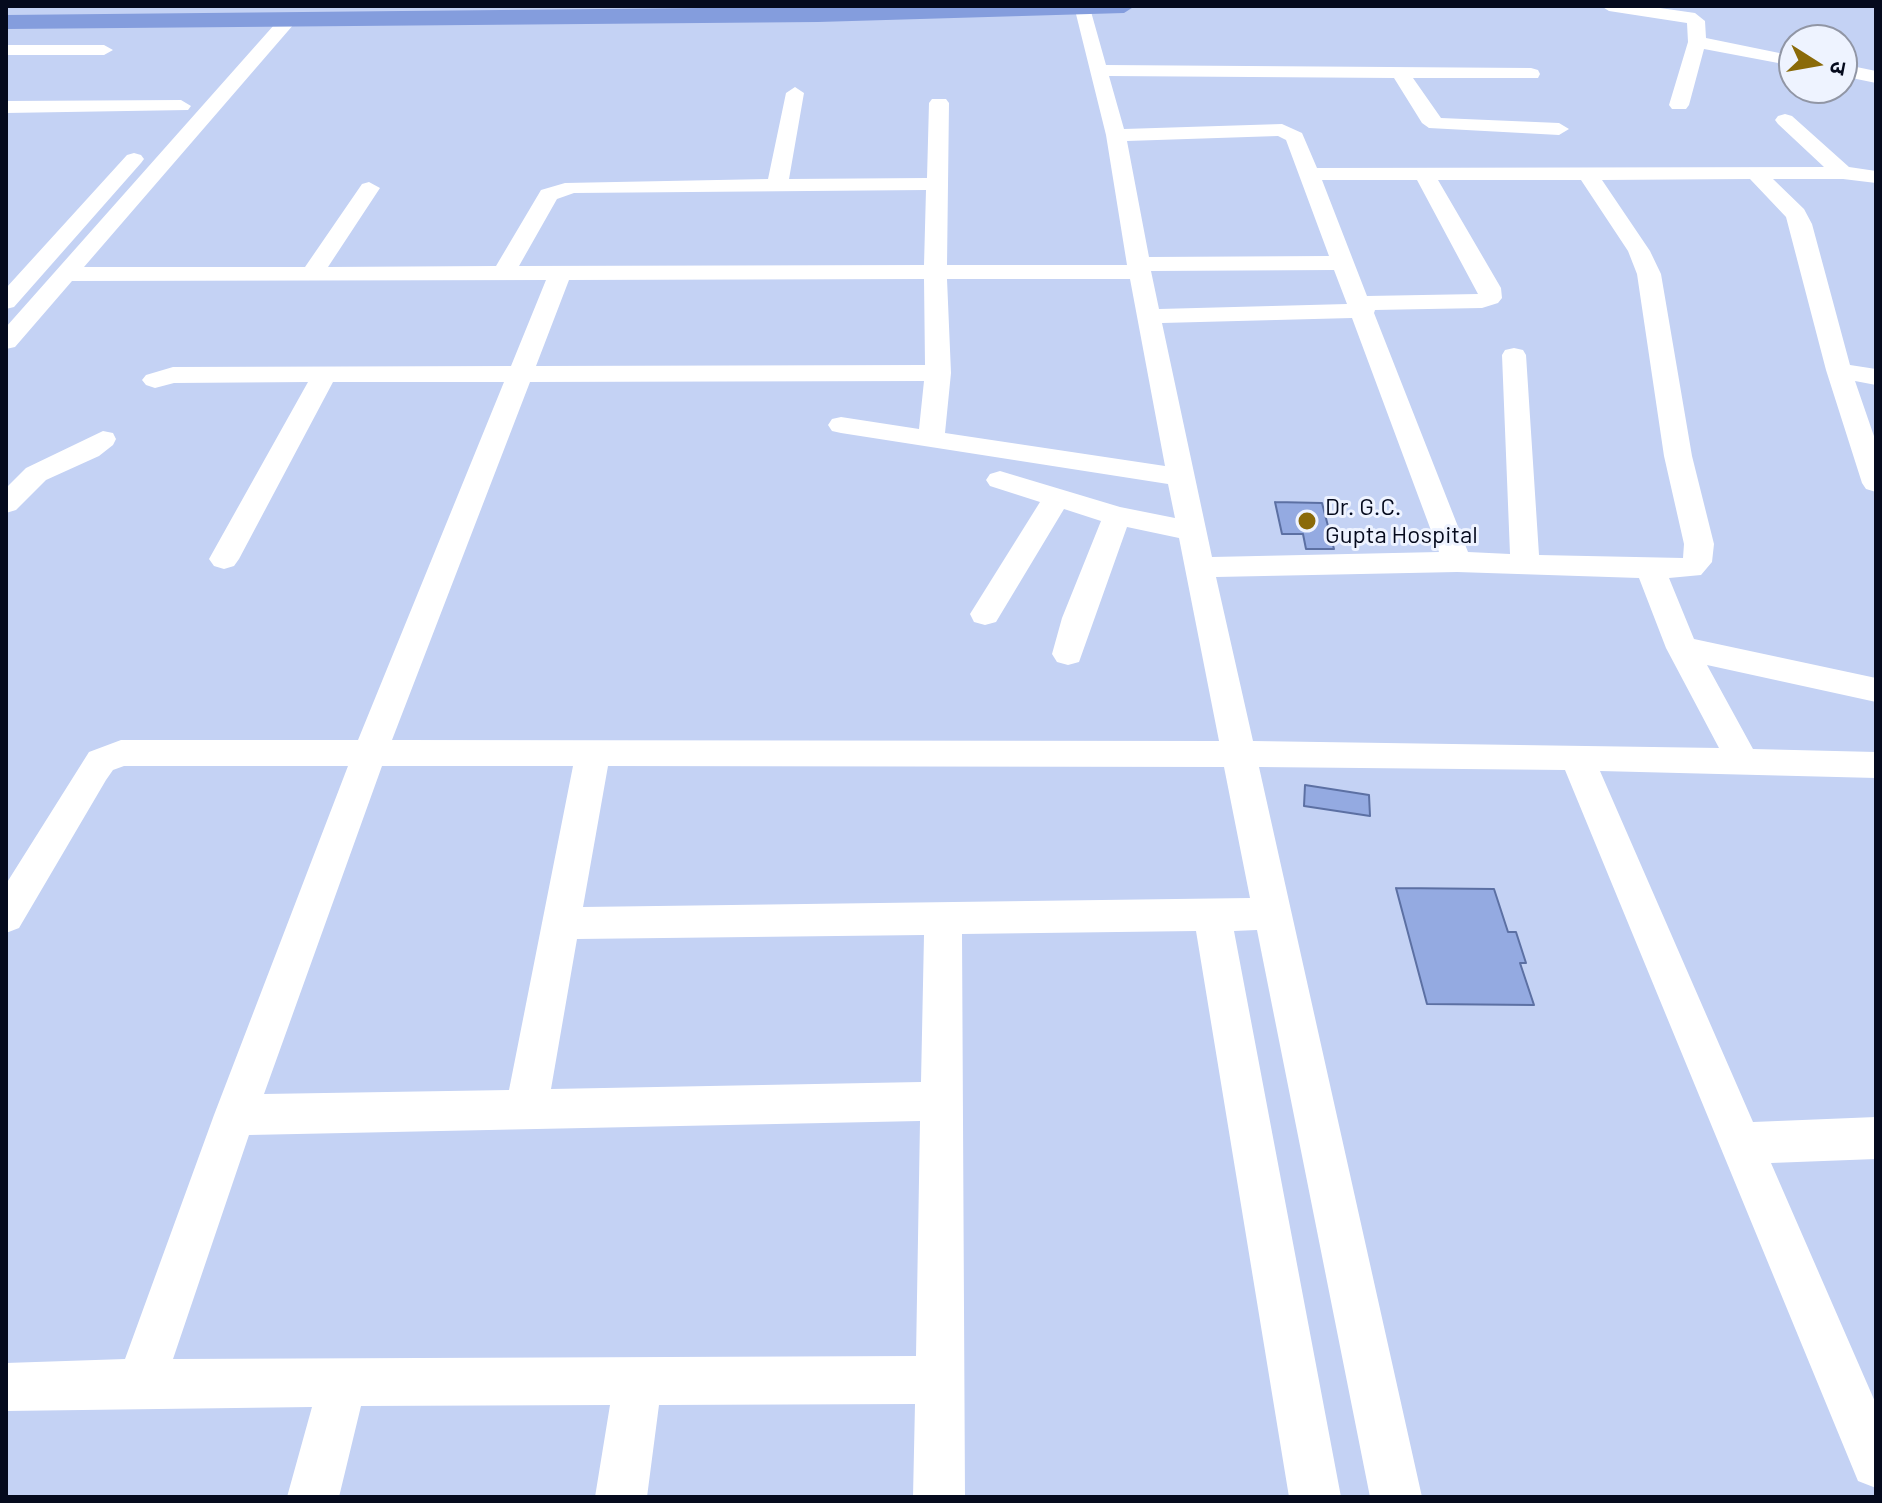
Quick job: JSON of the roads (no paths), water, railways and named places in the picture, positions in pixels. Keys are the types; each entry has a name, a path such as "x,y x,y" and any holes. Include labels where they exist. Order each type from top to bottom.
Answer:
{"highway":[{"path":"6,22 249,14 715,6"},
{"path":"6,9 249,14 288,20 1124,6"}],"street":[{"path":"1609,6 1693,19 1698,25 1697,42 1679,105"},
{"path":"1081,8 1116,135 1139,268 1199,567 1396,1497"},
{"path":"239,41 249,14"},
{"path":"6,342 288,20"},
{"path":"1697,42 1778,58"},
{"path":"6,50 104,50"},
{"path":"1097,70 1531,74"},
{"path":"1401,74 1429,119 1436,124 1559,129"},
{"path":"777,185 795,93"},
{"path":"6,107 186,100 6,302"},
{"path":"931,439 938,373 935,273 939,103"},
{"path":"1785,120 1843,173"},
{"path":"1116,135 1282,130 1295,137 1457,562"},
{"path":"1199,567 1457,562 1690,568 1697,562 1699,544 1678,456 1649,274 1639,251 1587,173"},
{"path":"1308,174 1843,173 1876,177"},
{"path":"1756,174 1796,214 1801,224 1839,370 1876,483"},
{"path":"1149,316 1482,301 1490,298 1489,288 1425,175"},
{"path":"504,273 549,195 572,187 937,184"},
{"path":"312,274 369,188"},
{"path":"65,274 935,273 1344,263"},
{"path":"141,1383 235,1115 369,755 560,274"},
{"path":"1514,355 1525,564"},
{"path":"1839,370 1876,377"},
{"path":"155,380 173,375 938,373"},
{"path":"224,559 324,376"},
{"path":"841,425 1182,477"},
{"path":"6,504 36,474 89,450 103,439"},
{"path":"1000,480 1117,516 1192,531"},
{"path":"985,614 1058,496"},
{"path":"1068,654 1077,618 1117,516"},
{"path":"1650,568 1682,648 1743,761"},
{"path":"1682,648 1876,690"},
{"path":"526,1110 593,753"},
{"path":"6,917 94,771 110,755 1239,754 1577,757 1876,765"},
{"path":"1577,757 1876,1463"},
{"path":"561,923 1272,914"},
{"path":"1212,916 1315,1497"},
{"path":"939,1497 943,919"},
{"path":"235,1115 940,1101"},
{"path":"1740,1143 1876,1138"},
{"path":"6,1387 141,1383 941,1380"},
{"path":"621,1497 638,1383"},
{"path":"313,1497 342,1384"}],"place":[{"name":"Dr. G.C. Gupta Hospital","path":"1307,521"}]}
